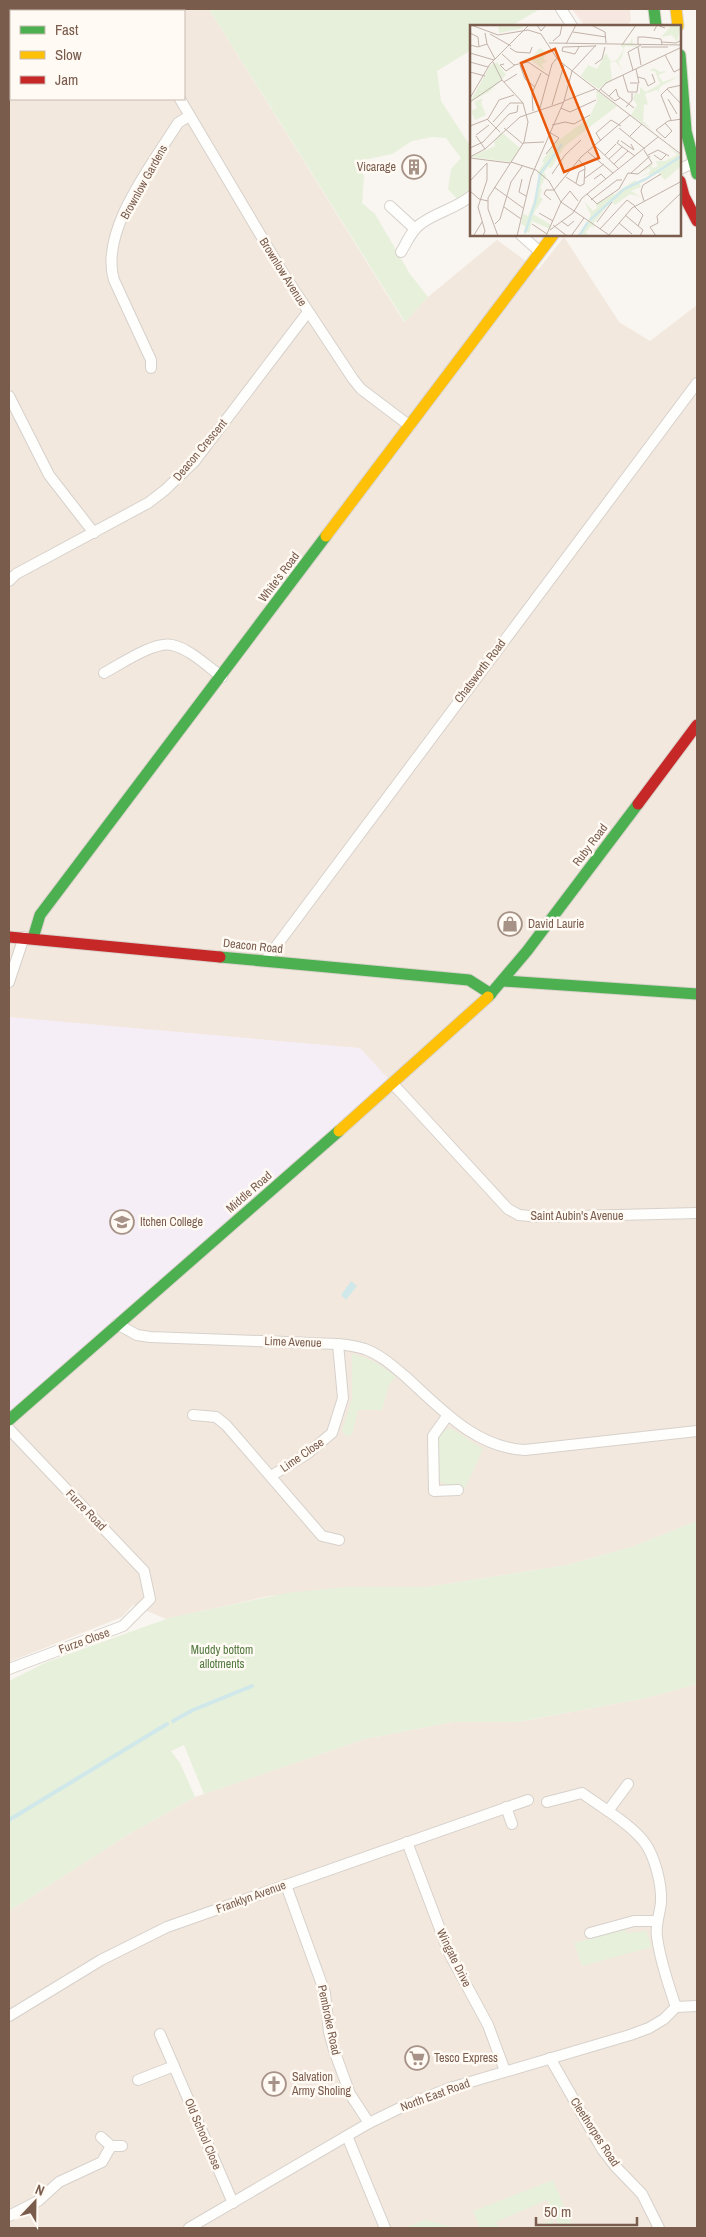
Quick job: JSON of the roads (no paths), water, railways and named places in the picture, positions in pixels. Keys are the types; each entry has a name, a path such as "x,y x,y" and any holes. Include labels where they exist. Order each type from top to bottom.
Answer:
{"street":[{"path":"561,9 571,25"},
{"path":"676,9 678,25"},
{"path":"681,69 683,98 695,168 681,169"},
{"name":"Brownlow Avenue","path":"181,100 282,273 361,389 410,426"},
{"name":"Brownlow Gardens","path":"151,368 151,360 114,280 111,270 112,249 117,229 134,193 178,123 190,116"},
{"path":"681,185 684,196 697,220"},
{"path":"401,252 415,229 422,222 464,202 470,197"},
{"path":"390,206 415,229"},
{"path":"522,236 540,252"},
{"name":"White's Road","path":"28,937 40,915 222,677 552,236"},
{"name":"Deacon Crescent","path":"9,581 16,574 148,503 183,474 308,312"},
{"name":"Chatsworth Road","path":"265,961 697,383"},
{"path":"9,396 49,475 94,533"},
{"path":"104,673 154,647 172,644 188,652 222,677"},
{"name":"Ruby Road","path":"504,981 697,725"},
{"name":"Deacon Road","path":"9,936 468,980 491,994"},
{"path":"9,982 28,937"},
{"path":"504,981 697,994"},
{"name":"Middle Road","path":"9,1420 393,1084 504,981"},
{"name":"Saint Aubin's Avenue","path":"393,1084 508,1209 514,1212 540,1217 697,1213"},
{"name":"Lime Avenue","path":"117,1324 137,1335 150,1337 338,1344 365,1349 388,1361 463,1427 483,1439 511,1449 525,1450 697,1431"},
{"name":"Lime Close","path":"271,1476 307,1454 332,1434 343,1398 338,1344"},
{"name":"Lime Close","path":"193,1415 216,1417 226,1425 322,1536 339,1540"},
{"path":"448,1415 433,1436 434,1491 458,1490"},
{"name":"Furze Road","path":"9,1428 144,1571 150,1599"},
{"name":"Furze Close","path":"9,1669 123,1626 150,1599"},
{"path":"608,1812 628,1784"},
{"path":"547,1802 582,1793 636,1833 649,1850 660,1891 657,1921 659,1948 676,2007 697,2006"},
{"name":"Franklyn Avenue","path":"9,2016 101,1960 143,1938 176,1924 528,1800"},
{"path":"506,1807 512,1824"},
{"name":"Wingate Drive","path":"407,1842 449,1953 482,2012 505,2071"},
{"name":"Pembroke Road","path":"286,1885 325,1993 329,2032 337,2059 350,2094 369,2123"},
{"path":"590,1934 634,1921 657,1921"},
{"name":"North East Road","path":"189,2228 369,2123 427,2096 644,2030 664,2019 676,2007"},
{"name":"Old School Close","path":"160,2034 233,2202"},
{"name":"Cleethorpes Road","path":"550,2058 602,2148 615,2166 642,2194 659,2228"},
{"path":"138,2080 174,2066"},
{"path":"347,2136 385,2228"},
{"path":"101,2137 111,2146 122,2146"},
{"path":"9,2216 38,2201 59,2182 102,2162 111,2146"}],"water":[{"path":"351,1281 357,1286 346,1300 341,1295"}],"waterway":[{"path":"173,1721 193,1710 252,1686"},
{"path":"9,1820 167,1724"}],"place":[{"name":"Vicarage","path":"414,167"},
{"name":"David Laurie","path":"510,924"},
{"name":"Itchen College","path":"122,1222"},
{"name":"Tesco Express","path":"417,2058"},
{"name":"Salvation Army Sholing","path":"274,2084"}],"park label":[{"name":"Muddy bottom allotments","path":"222,1657"}]}
